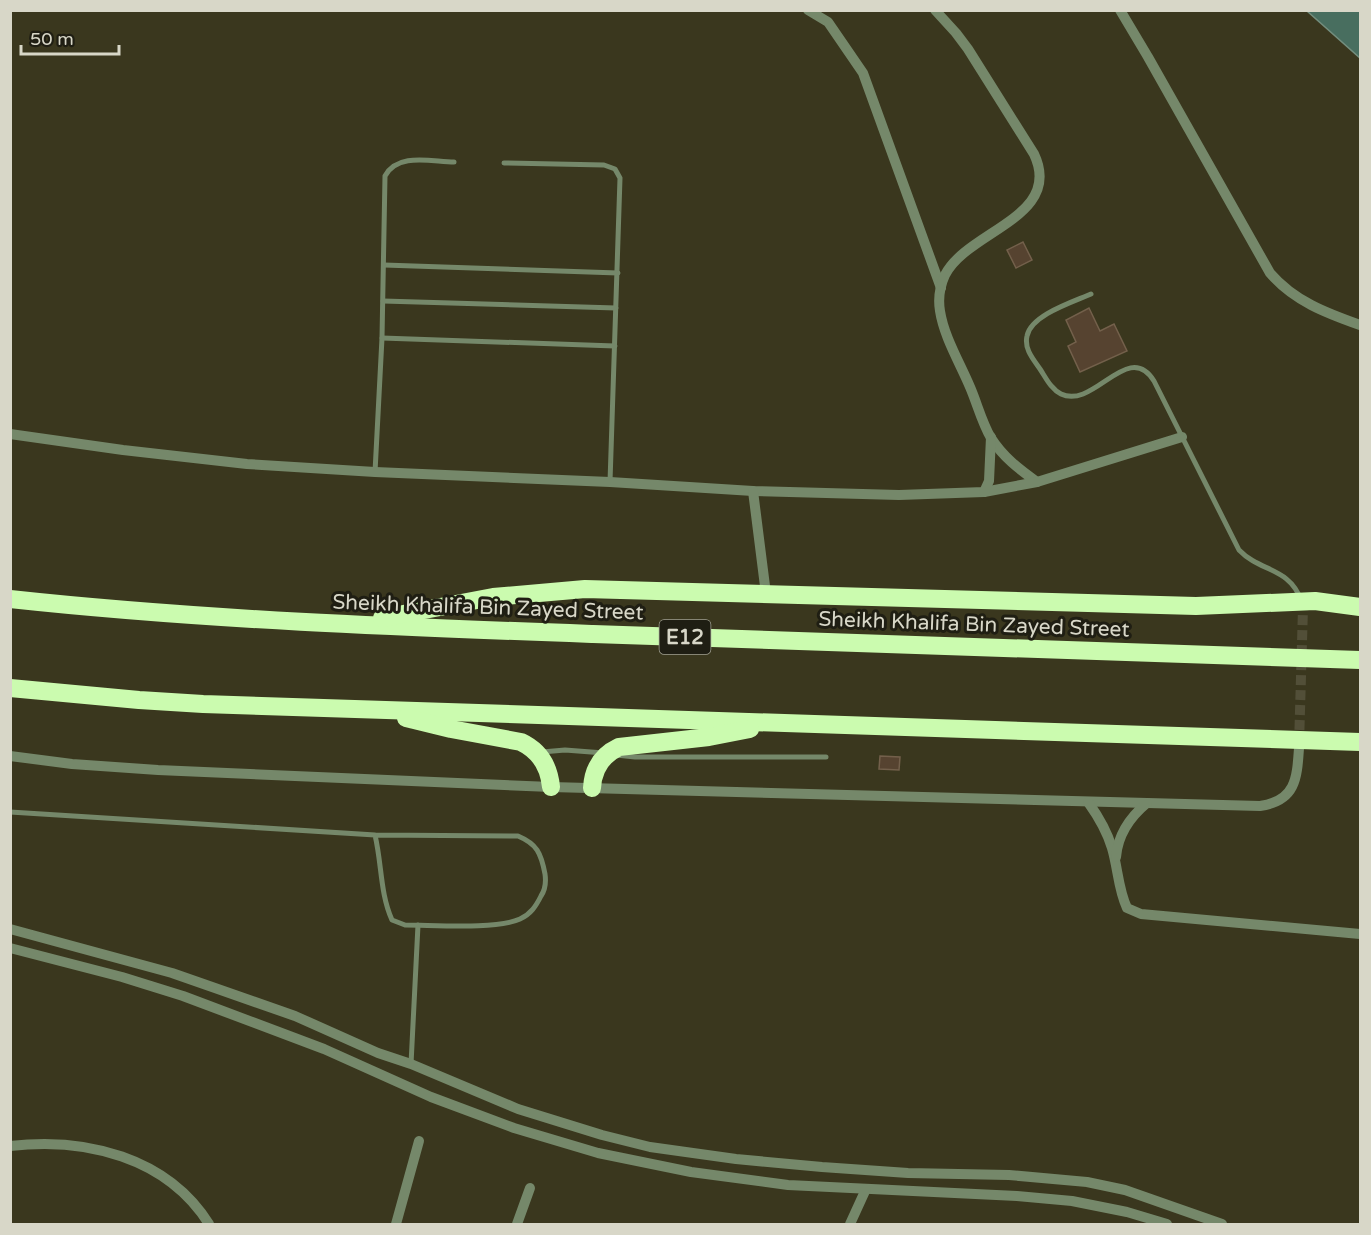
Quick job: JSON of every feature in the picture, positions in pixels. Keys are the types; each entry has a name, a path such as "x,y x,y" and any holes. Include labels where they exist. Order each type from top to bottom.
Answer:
{"highway":[{"path":"354,624 464,602 554,591 616,589 1196,606 1360,607"},
{"name":"Sheikh Khalifa Bin Zayed Street","path":"10,599 170,615 354,624 1360,660"},
{"path":"10,688 182,703 1360,742"},
{"path":"378,710 451,729 512,739 530,746 537,752 547,768 551,787"},
{"path":"592,788 596,769 608,754 625,746 709,736 778,723"}],"street":[{"path":"808,10 828,22 863,74 940,288"},
{"path":"935,10 968,49 1037,161 1040,177 1036,193 1027,207 955,261 940,288 939,298 942,319 991,437 1010,462 1036,482"},
{"path":"1120,10 1270,273 1287,291 1308,305 1360,325"},
{"path":"10,434 247,464 753,491 899,495 984,492 1036,482 1182,437"},
{"path":"984,492 989,481 991,437"},
{"path":"753,491 766,594"},
{"path":"10,756 72,764 158,770 551,787 1260,806 1275,802 1288,793 1295,781 1299,748"},
{"path":"1088,802 1106,831 1116,864 1121,895 1127,908 1141,914 1360,934"},
{"path":"1116,864 1117,849 1124,830 1136,812 1147,803"},
{"path":"10,929 182,977 294,1016 378,1053 411,1064 518,1109 650,1147 736,1159 822,1167 908,1173 1009,1175 1087,1182 1125,1190 1222,1224"},
{"path":"10,948 122,977 183,996 324,1049 431,1097 514,1128 598,1153 641,1163 788,1185 1047,1198 1103,1206 1167,1224"},
{"path":"396,1224 419,1141"},
{"path":"10,1146 42,1144 74,1146 102,1151 139,1162 162,1175 183,1192 209,1224"},
{"path":"518,1224 530,1188"},
{"path":"850,1224 866,1189"}],"lane":[{"path":"375,472 383,301 384,186 388,171 395,164 405,161 454,162"},
{"path":"504,163 604,165 615,169 620,178 610,482"},
{"path":"384,265 618,273"},
{"path":"1091,294 1033,323 1026,339 1031,355 1055,390 1066,396 1079,396 1127,368 1144,370 1154,381 1239,549 1250,561 1288,579 1299,593 1302,605"},
{"path":"383,301 616,308"},
{"path":"381,338 615,346"},
{"path":"537,752 565,750 635,757 825,758"},
{"path":"10,812 375,835 518,836 531,842 539,852 546,878 543,892 534,910 521,919 502,924 405,925 392,921 382,894 382,869 375,835"},
{"path":"411,1064 418,925"}],"shaded area":[{"path":"1307,11 1360,11 1360,58"}],"building":[{"path":"1023,242 1032,260 1016,268 1007,250"},
{"path":"1089,308 1100,331 1114,324 1127,351 1080,372 1068,346 1076,342 1066,320"},
{"path":"880,756 900,757 899,770 879,769"}],"tunnel":[{"path":"1299,745 1303,608"}]}
